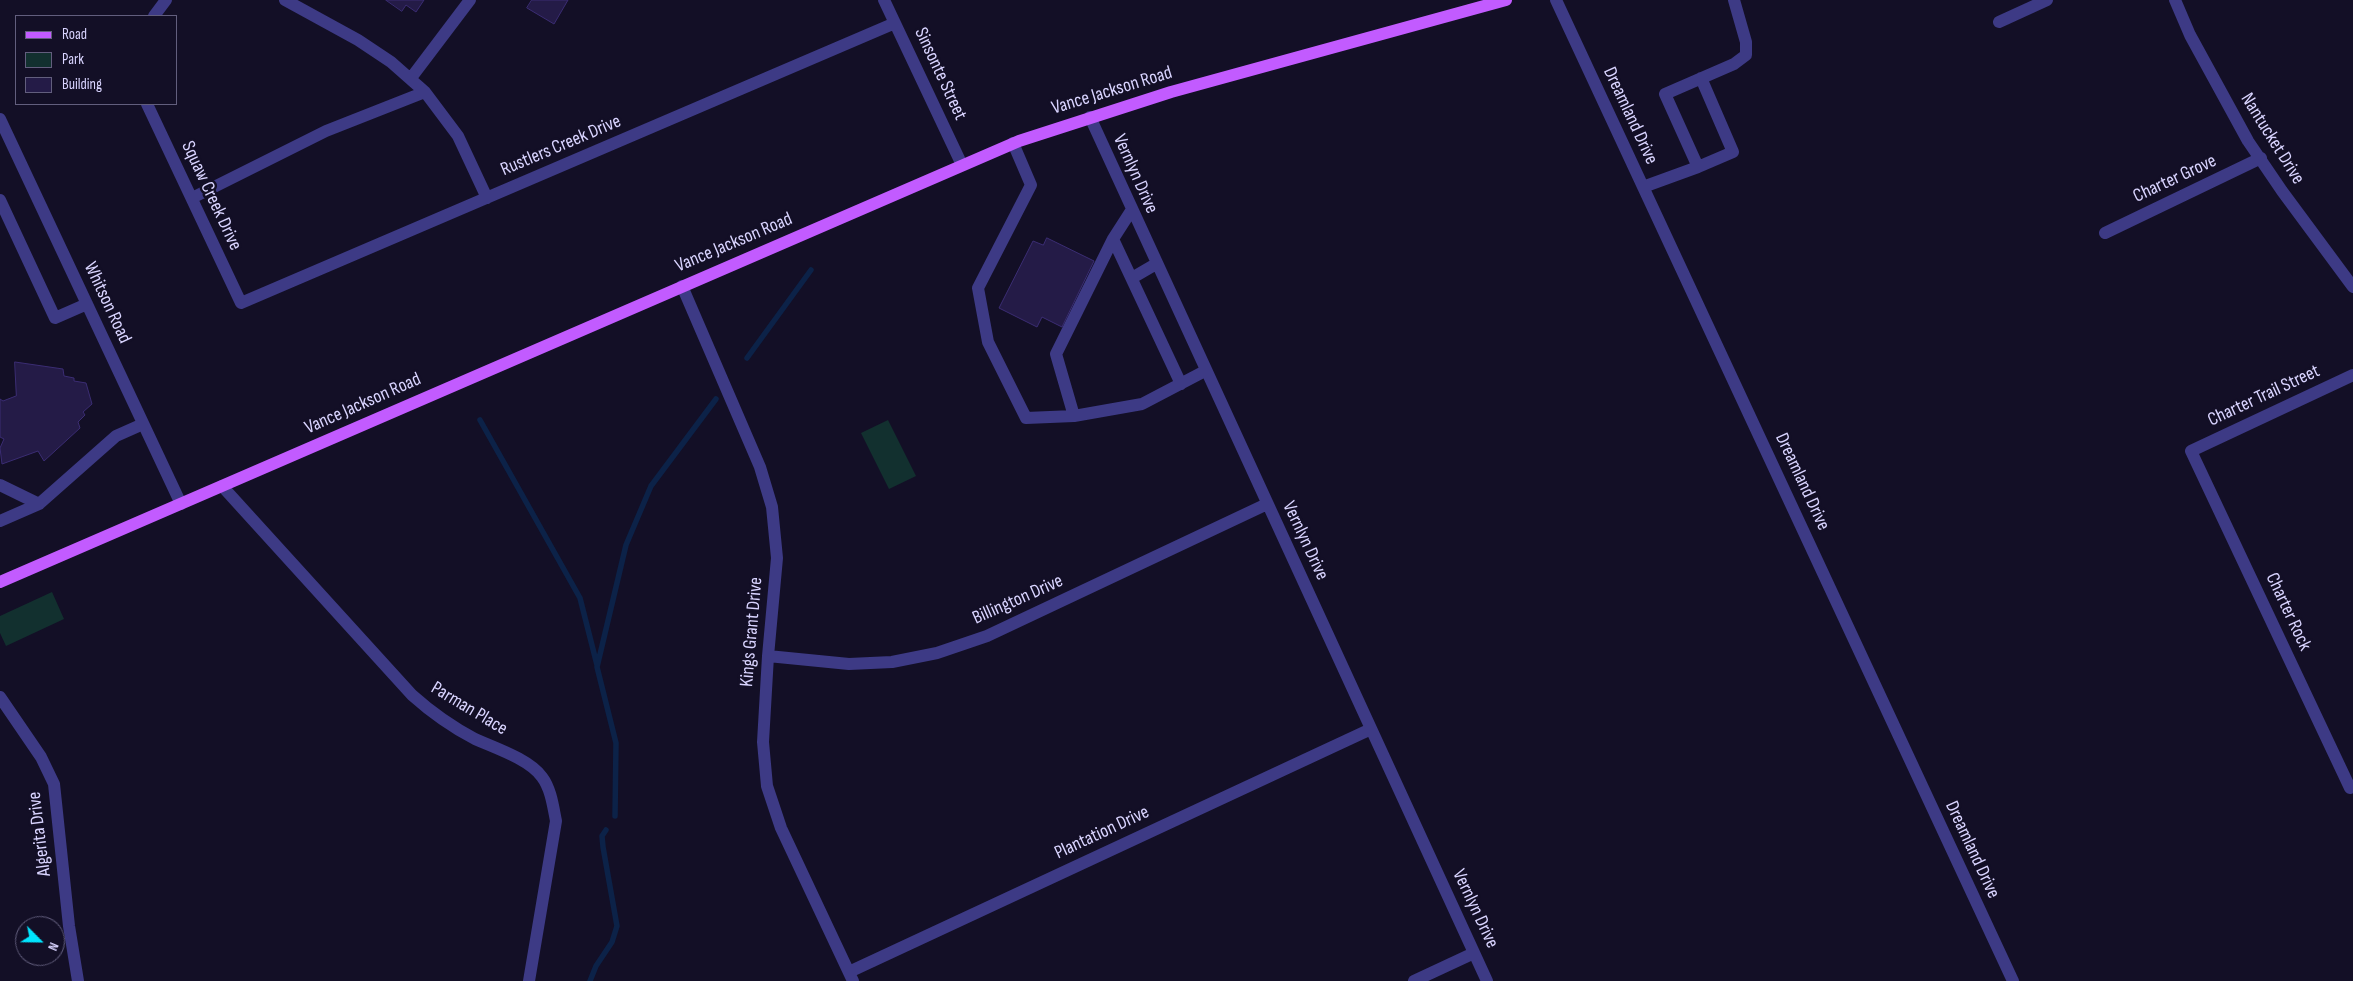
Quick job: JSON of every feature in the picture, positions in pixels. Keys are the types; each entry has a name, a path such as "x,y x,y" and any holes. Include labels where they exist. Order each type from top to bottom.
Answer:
{"main road":[{"name":"Vance Jackson Road","path":"0,582 1013,143 1171,92 1506,0"}],"street":[{"path":"155,15 166,0"},
{"path":"285,0 358,40 411,78 425,92 458,136 487,198"},
{"path":"411,78 470,0"},
{"name":"Sinsonte Street","path":"884,0 962,165"},
{"name":"Dreamland Drive","path":"1556,0 2013,981"},
{"path":"1698,167 1665,94 1734,64 1746,55 1746,42 1734,0"},
{"path":"1999,22 2047,0"},
{"name":"Nantucket Drive","path":"2174,0 2190,35 2248,141 2353,288"},
{"name":"Rustlers Creek Drive","path":"241,303 895,23"},
{"path":"1643,187 1734,152 1701,78"},
{"path":"192,198 326,131 425,92"},
{"name":"Squaw Creek Drive","path":"147,105 241,303"},
{"name":"Vernlyn Drive","path":"1090,117 1205,371 1487,981"},
{"name":"Whitson Road","path":"0,119 3,133 87,304 181,504"},
{"path":"1013,143 1031,185 978,288 988,342 1026,418 1074,416 1142,404 1205,371"},
{"name":"Charter Grove","path":"2105,233 2261,158"},
{"path":"0,200 55,318 87,304"},
{"path":"1074,416 1056,354 1113,239 1132,211"},
{"path":"1113,239 1182,384"},
{"path":"1132,278 1156,264"},
{"name":"Kings Grant Drive","path":"682,286 760,467 772,507 777,558 768,656 763,742 768,786 781,828 851,977"},
{"name":"Charter Trail Street","path":"2191,451 2353,375"},
{"path":"0,520 39,504 116,436 143,424"},
{"name":"Charter Rock","path":"2191,451 2352,788"},
{"path":"0,485 39,504"},
{"name":"Parman Place","path":"222,486 412,695 440,718 474,738 520,760 542,776 551,798 556,821 529,981"},
{"name":"Billington Drive","path":"768,656 848,664 892,662 937,653 986,636 1267,504"},
{"name":"Algerita Drive","path":"0,697 42,757 54,784 69,926 78,981"},
{"name":"Plantation Drive","path":"851,977 1371,729"},
{"path":"1414,981 1474,953"}],"green space":[{"path":"888,420 916,476 889,489 861,433"},
{"path":"52,592 64,619 6,646 0,633 0,616"}],"building":[{"path":"386,0 424,0 416,12 406,5 402,11"},
{"path":"532,0 568,0 554,24 527,8"},
{"path":"1047,238 1094,261 1062,327 1042,317 1037,327 999,308 1033,241 1043,245"},
{"path":"15,362 63,369 64,376 74,378 74,381 86,383 92,404 83,412 85,415 78,422 80,428 44,461 38,451 2,464 0,448 4,439 0,437 0,399 3,401 16,396"}],"waterway":[{"path":"747,358 811,270"},
{"path":"615,816 616,743 597,667 626,545 651,486 716,399"},
{"path":"480,420 580,598 597,665"},
{"path":"590,981 596,966 612,942 617,926 603,847 602,836 606,830"}]}
